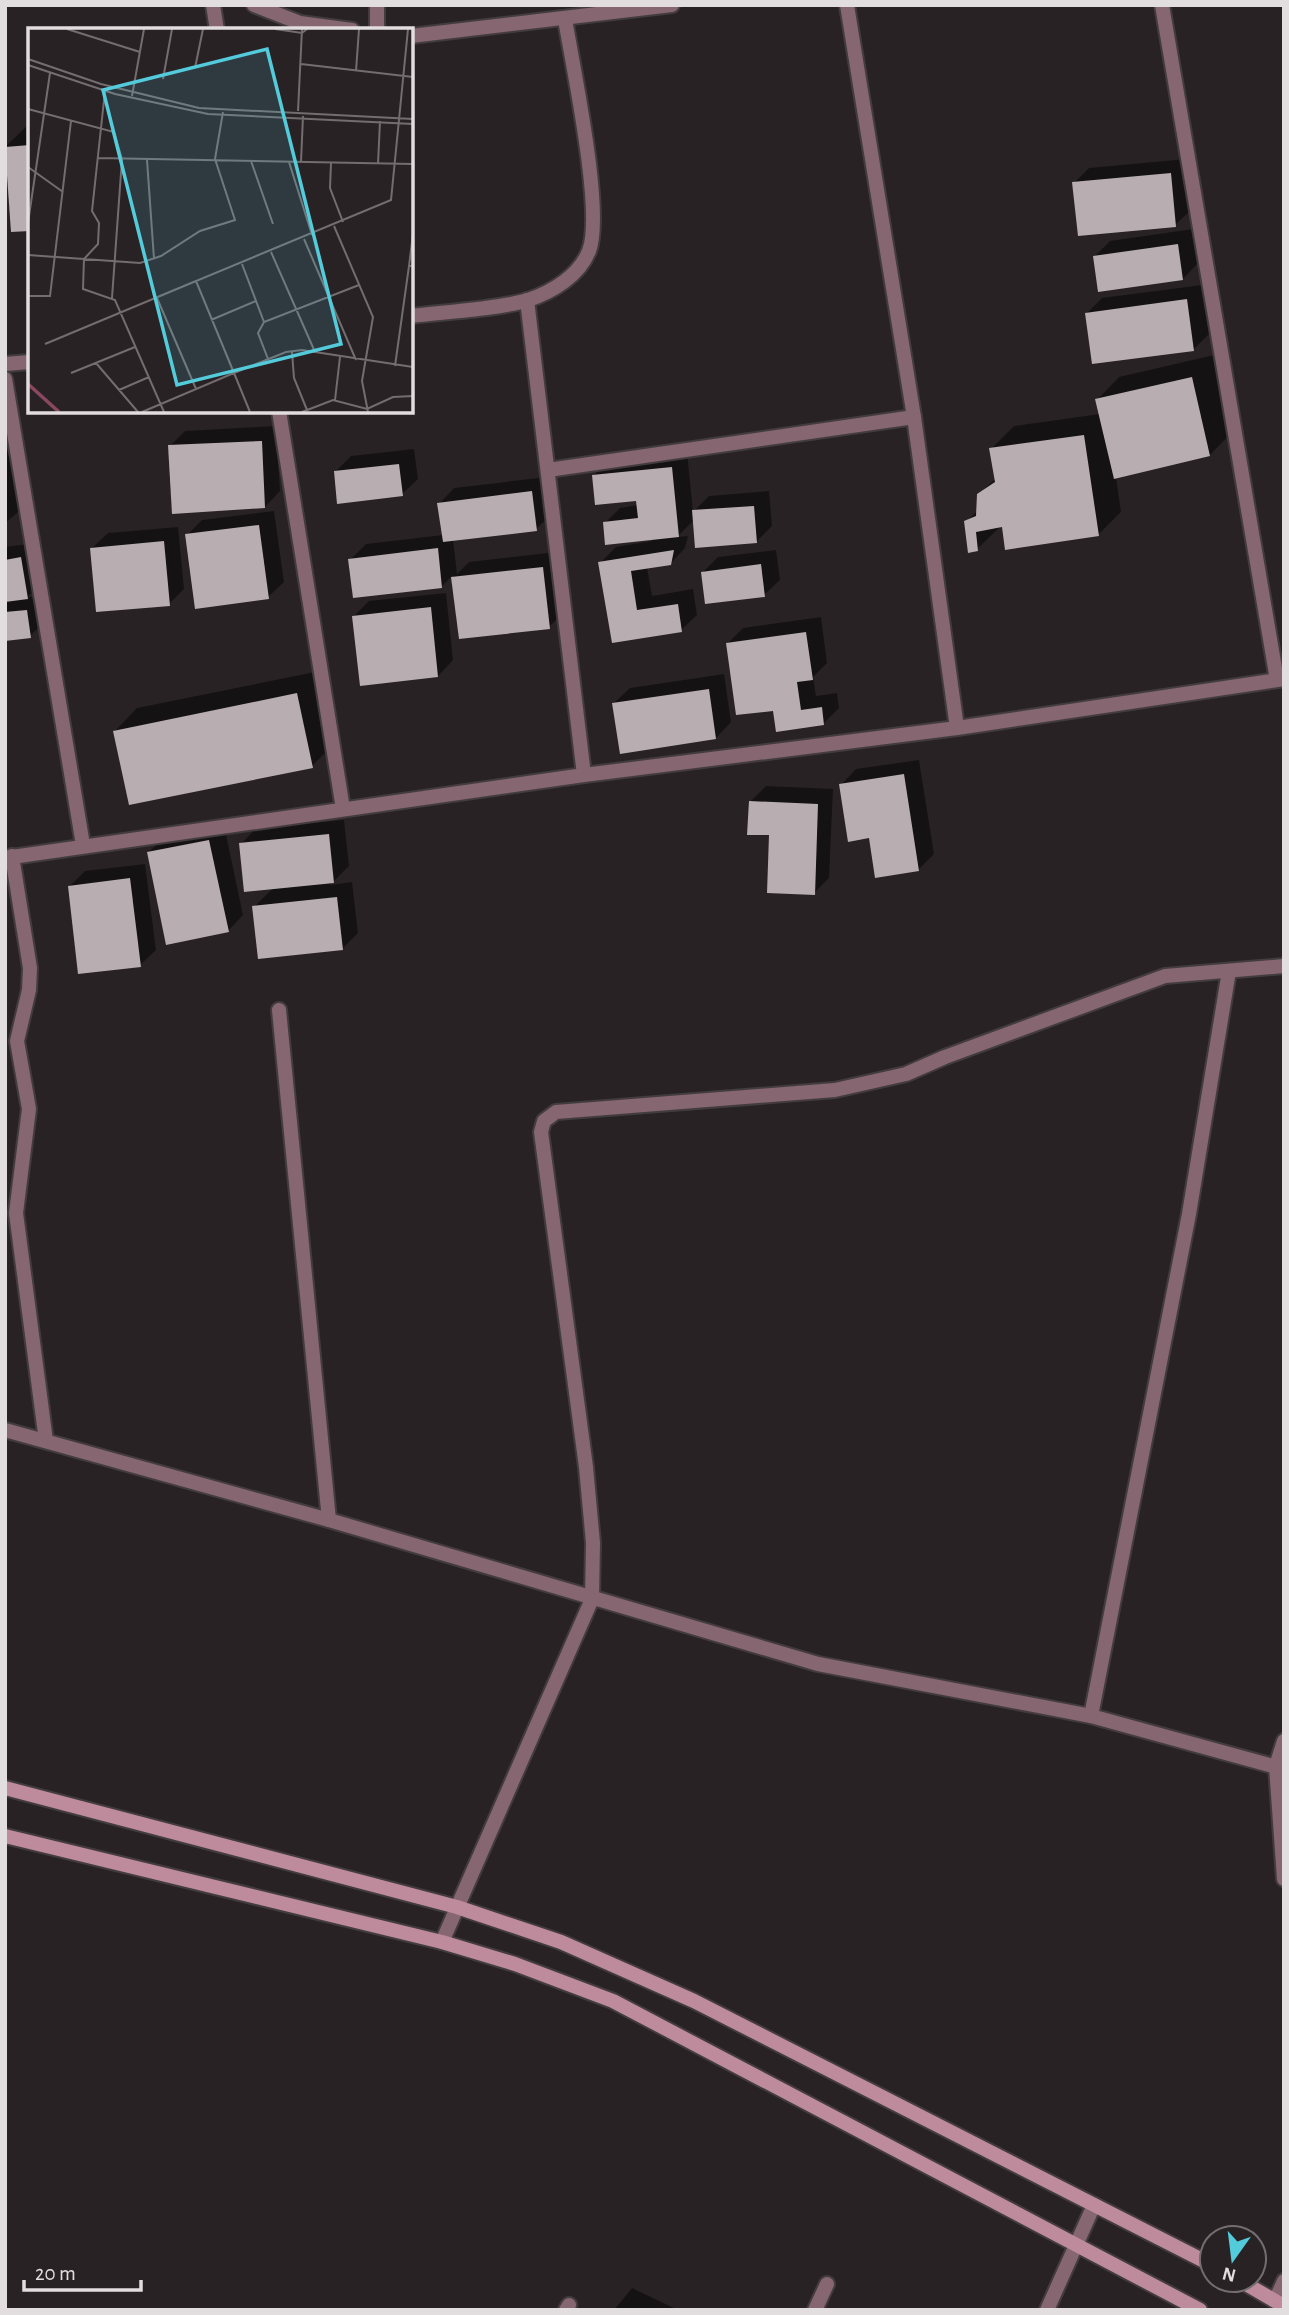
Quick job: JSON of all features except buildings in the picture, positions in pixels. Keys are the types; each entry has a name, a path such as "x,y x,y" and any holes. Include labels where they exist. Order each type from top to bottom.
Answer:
{"street":[{"path":"213,5 217,28"},
{"path":"254,5 300,23 337,28"},
{"path":"377,5 377,28"},
{"path":"413,36 672,5"},
{"path":"847,5 914,417 957,728"},
{"path":"46,1441 16,1213 29,1109 17,1041 29,990 30,968 8,857 584,775 957,728 1280,680 1162,5"},
{"path":"413,316 527,300 570,278 588,254 594,230 565,19"},
{"path":"527,300 584,775"},
{"path":"5,364 28,362"},
{"path":"5,379 83,845"},
{"path":"279,413 343,809"},
{"path":"548,470 914,417"},
{"path":"442,1942 592,1599 593,1543 586,1467 541,1132 544,1121 556,1112 794,1095 906,1074 945,1056 1165,976 1284,966"},
{"path":"1091,1716 1187,1228 1228,971"},
{"path":"279,1010 330,1520"},
{"path":"5,1430 330,1520 818,1664 876,1678 1091,1716 1280,1768"},
{"path":"1284,1741 1280,1768 1284,1879"},
{"path":"5,1788 457,1908 561,1942 694,2001 1198,2258"},
{"path":"5,1836 442,1942 515,1964 613,2001 1200,2310"},
{"path":"1048,2310 1094,2205"},
{"path":"1264,2294 1280,2303 1284,2281"},
{"path":"815,2310 827,2284"}]}
